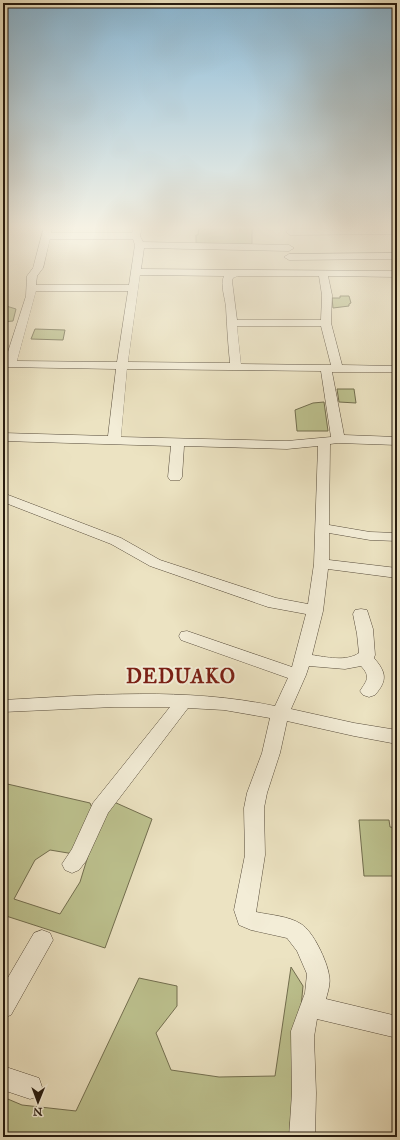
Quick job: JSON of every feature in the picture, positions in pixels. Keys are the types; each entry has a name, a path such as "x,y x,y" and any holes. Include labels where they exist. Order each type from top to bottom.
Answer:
{"street":[{"path":"32,280 31,296 7,364 397,369"},
{"path":"114,441 122,365 135,280"},
{"path":"227,280 236,366"},
{"path":"302,1137 304,1025 312,1007 318,981 318,974 304,941 298,933 293,930 251,920 247,918 244,910 255,855 254,808 257,793 271,753 280,714 300,667 315,611 321,564 322,528 331,440 332,369 326,323 327,295 324,280"},
{"path":"31,288 134,288"},
{"path":"231,323 326,323"},
{"path":"3,437 287,445 331,440 397,440"},
{"path":"175,477 178,442"},
{"path":"3,498 116,541 155,563 268,601 315,611"},
{"path":"322,528 370,536 397,537"},
{"path":"321,564 397,574"},
{"path":"187,636 300,667 351,662 364,658 367,655 366,630 361,614"},
{"path":"364,658 373,667 377,680 375,685 369,691"},
{"path":"72,864 79,855 100,809 184,701"},
{"path":"3,706 184,701 226,704 348,729 397,737"},
{"path":"3,1007 42,940"},
{"path":"312,1007 397,1026"},
{"path":"3,1078 30,1087"}],"green space":[{"path":"340,296 349,296 351,303 349,306 333,308 332,298 340,298"},
{"path":"3,305 16,309 13,321 3,322"},
{"path":"35,329 65,330 63,340 31,339"},
{"path":"337,389 354,389 356,403 339,402"},
{"path":"324,402 328,431 297,431 295,410 313,403"},
{"path":"3,783 90,803 95,815 74,854 50,850 35,860 14,899 60,914 80,882 103,807 114,802 152,819 105,948 3,915"},
{"path":"359,820 389,820 390,827 397,828 397,876 364,876"},
{"path":"291,967 303,986 289,1137 16,1137 3,1131 3,1097 22,1105 76,1111 139,978 177,986 177,1006 156,1033 171,1070 219,1077 275,1076"}],"district":[{"name":"DEDUAKO","path":"181,676"}]}
